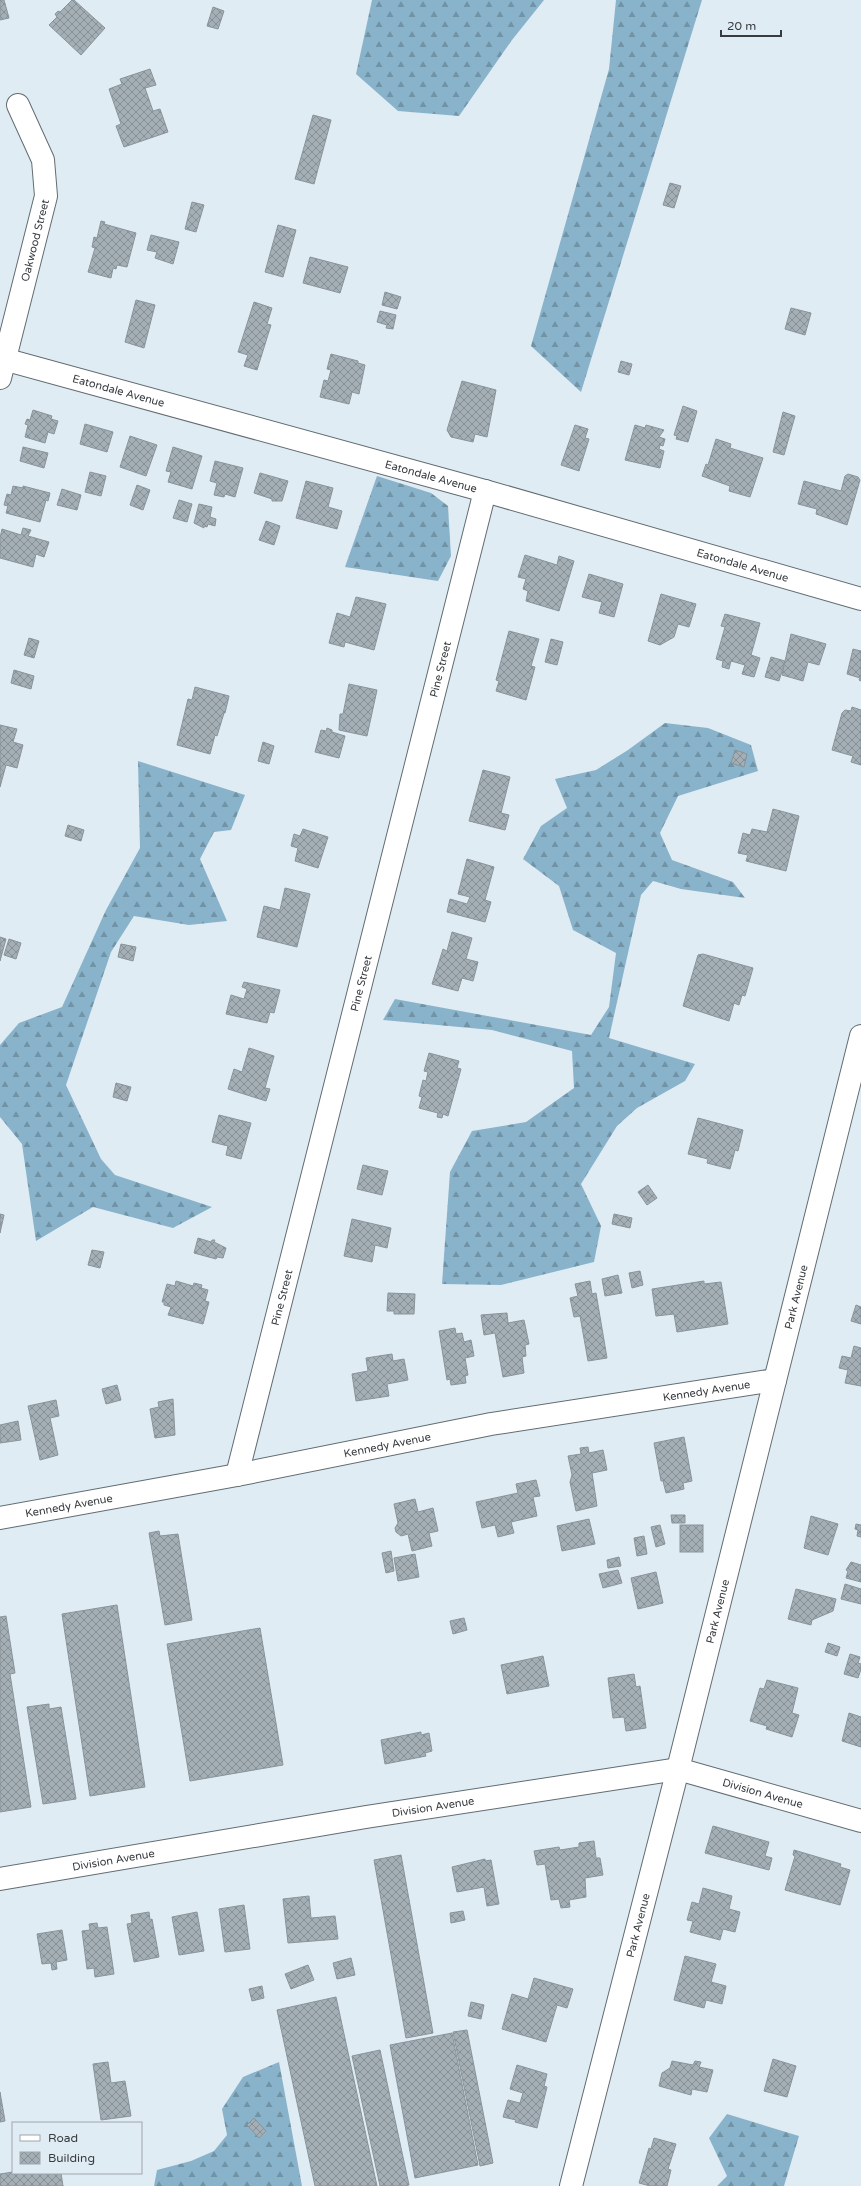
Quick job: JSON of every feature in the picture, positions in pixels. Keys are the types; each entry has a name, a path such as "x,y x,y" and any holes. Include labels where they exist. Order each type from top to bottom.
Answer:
{"street":[{"name":"Oakwood Street","path":"2,365 46,196 43,160 18,105"},
{"name":"Eatondale Avenue","path":"2,365 485,491 861,598"},
{"name":"Pine Street","path":"237,1475 485,491"},
{"name":"Park Avenue","path":"571,2186 678,1769 861,1036"},
{"name":"Kennedy Avenue","path":"0,1518 237,1475 490,1424 775,1380"},
{"name":"Division Avenue","path":"0,1878 366,1817 678,1769 861,1821"}],"green space":[{"path":"372,0 544,0 512,40 459,116 398,111 356,74"},
{"path":"616,0 702,0 581,392 531,346 609,69"},
{"path":"377,476 431,493 448,506 451,556 438,581 345,567"},
{"path":"665,723 708,728 751,745 758,771 678,796 660,833 672,860 733,882 745,898 681,889 653,881 641,895 609,1038 695,1064 685,1081 637,1108 617,1126 581,1184 601,1226 594,1262 501,1285 442,1284 450,1172 472,1131 526,1122 574,1088 572,1051 492,1030 383,1020 395,999 591,1035 609,1007 616,953 573,930 559,886 523,859 541,826 567,808 555,779 596,770 628,750"},
{"path":"138,761 245,795 231,830 214,832 200,859 227,921 189,925 134,916 111,952 66,1085 101,1159 115,1175 212,1207 173,1228 93,1207 36,1241 22,1144 0,1117 0,1045 19,1023 62,1007 106,910 140,848"},
{"path":"279,2062 302,2186 154,2186 157,2170 191,2161 214,2151 227,2135 222,2109 243,2077"},
{"path":"727,2114 799,2136 784,2186 717,2186 727,2176 709,2138"}],"building":[{"path":"0,0 4,0 9,18 0,20"},
{"path":"72,0 74,0 105,28 81,55 49,25 57,17 55,14 58,11 60,12"},
{"path":"213,7 224,11 218,29 207,26"},
{"path":"150,69 156,85 145,88 153,111 160,109 168,132 124,147 116,126 121,124 109,89 122,84 120,79"},
{"path":"313,115 331,120 314,184 295,179"},
{"path":"670,183 681,186 674,208 663,205"},
{"path":"192,202 204,205 196,232 185,229"},
{"path":"101,221 105,222 104,224 136,233 127,267 117,265 116,269 113,268 111,278 88,272 95,248 92,247 94,237 97,238"},
{"path":"278,225 296,230 283,277 265,272"},
{"path":"151,235 179,242 173,264 155,258 157,252 147,250"},
{"path":"310,257 348,267 340,293 303,283"},
{"path":"385,292 401,297 397,309 382,305"},
{"path":"136,300 155,305 144,348 125,342"},
{"path":"254,302 272,308 267,324 271,325 257,370 244,366 248,355 238,352"},
{"path":"791,308 811,313 805,335 785,329"},
{"path":"380,311 396,315 393,329 386,328 387,325 377,322"},
{"path":"331,354 358,361 358,363 365,365 359,394 352,392 349,404 320,397 324,380 328,381 331,370 327,369"},
{"path":"621,361 632,364 629,375 618,372"},
{"path":"462,381 496,390 487,437 475,434 473,442 451,437 447,430"},
{"path":"683,406 697,411 688,442 676,439 677,436 674,435"},
{"path":"33,410 52,416 51,419 58,421 54,434 48,432 45,443 25,437 28,425 25,424 27,419 30,420"},
{"path":"783,412 795,416 784,455 773,452"},
{"path":"85,424 113,432 107,452 80,444"},
{"path":"575,425 588,429 585,438 589,439 579,471 561,465"},
{"path":"635,425 645,428 646,425 664,430 659,437 665,439 663,446 660,445 659,449 664,451 660,468 625,460"},
{"path":"130,436 157,445 146,476 120,467"},
{"path":"716,439 731,444 730,448 763,458 750,497 729,491 730,486 702,476 706,464 708,465"},
{"path":"23,447 48,453 44,468 20,461"},
{"path":"173,447 202,456 192,489 168,482 171,472 166,471"},
{"path":"215,461 243,468 235,497 225,494 224,497 214,495 217,483 210,481"},
{"path":"90,472 106,476 101,496 85,492"},
{"path":"260,473 288,481 282,501 272,501 272,499 254,493"},
{"path":"848,474 858,477 860,480 847,525 816,514 817,509 798,504 804,481 841,491 845,476"},
{"path":"306,481 333,488 328,507 342,511 337,529 296,518"},
{"path":"137,485 150,490 143,510 130,505"},
{"path":"13,486 23,488 23,486 50,493 48,501 46,500 40,522 6,513 8,506 4,505 7,494 11,495"},
{"path":"62,489 81,495 77,510 57,505"},
{"path":"179,500 192,504 187,522 173,518"},
{"path":"199,504 212,507 210,517 216,519 215,526 208,524 207,527 204,526 204,528 194,523"},
{"path":"266,521 280,526 274,545 259,540"},
{"path":"23,528 31,530 28,536 49,542 44,557 36,554 33,567 0,558 0,538 2,529 21,535"},
{"path":"525,555 557,565 559,556 574,561 559,611 526,601 528,591 523,589 526,579 518,577"},
{"path":"589,574 623,584 614,617 599,613 602,602 582,597"},
{"path":"661,594 696,604 689,627 678,624 674,637 660,645 648,641"},
{"path":"356,597 386,604 374,650 345,642 344,647 329,643 337,613 350,617"},
{"path":"725,614 760,623 751,655 760,658 754,677 742,674 745,665 731,661 729,669 722,667 723,661 716,659 725,627 721,626"},
{"path":"509,631 539,639 531,666 535,667 526,700 496,691 499,681 496,680"},
{"path":"791,634 826,644 819,665 808,662 803,681 782,675"},
{"path":"29,638 39,641 34,658 24,655"},
{"path":"551,639 563,642 557,665 545,662"},
{"path":"853,649 861,651 861,681 859,680 860,678 847,674"},
{"path":"771,657 785,661 779,681 765,677"},
{"path":"14,670 34,676 31,689 11,683"},
{"path":"349,684 377,690 367,736 339,730 340,714 343,714"},
{"path":"195,687 229,696 225,713 217,736 215,735 210,754 177,745 188,699 192,700"},
{"path":"852,707 861,710 861,765 851,762 853,756 832,750 842,713 845,710 851,711"},
{"path":"0,725 17,729 13,742 23,745 17,768 6,765 0,787"},
{"path":"327,728 332,730 332,732 345,736 339,758 315,752 321,730 326,731"},
{"path":"263,742 274,746 269,764 258,761"},
{"path":"735,750 747,754 744,767 731,763"},
{"path":"483,770 510,777 501,813 509,815 505,830 469,821"},
{"path":"773,809 799,816 786,871 746,861 748,855 738,853 743,833 750,835 752,829 767,832"},
{"path":"68,825 84,830 81,841 65,836"},
{"path":"303,829 328,837 318,868 295,861 298,848 291,846 294,834 300,836"},
{"path":"467,859 494,867 485,900 491,902 485,922 447,912 450,899 467,904 470,897 458,894"},
{"path":"285,888 310,894 297,947 257,937 264,906 280,910"},
{"path":"452,932 472,938 466,959 478,962 473,981 462,978 458,991 432,984 443,949 447,951"},
{"path":"0,937 6,939 0,961"},
{"path":"9,939 21,943 16,959 4,955"},
{"path":"121,944 136,947 133,961 118,957"},
{"path":"703,954 753,968 745,996 742,995 739,1005 734,1003 729,1021 683,1006 698,955"},
{"path":"244,982 280,990 274,1013 270,1012 267,1023 226,1014 231,995 244,999 247,989 242,987"},
{"path":"249,1048 274,1056 265,1088 270,1089 266,1101 228,1089 234,1069 242,1072"},
{"path":"429,1053 459,1061 457,1068 461,1069 448,1116 443,1114 442,1118 437,1117 438,1113 419,1108 422,1097 419,1096 423,1080 426,1081 428,1072 424,1071"},
{"path":"116,1083 131,1087 127,1101 113,1097"},
{"path":"219,1115 251,1123 241,1159 226,1155 228,1146 212,1142"},
{"path":"698,1118 743,1130 738,1151 735,1150 730,1169 707,1163 708,1159 688,1154"},
{"path":"363,1165 388,1171 382,1195 357,1189"},
{"path":"648,1185 657,1198 647,1205 638,1192"},
{"path":"0,1214 4,1215 0,1233"},
{"path":"614,1214 632,1218 630,1228 612,1224"},
{"path":"352,1219 391,1228 387,1248 375,1245 372,1262 344,1256"},
{"path":"198,1238 211,1242 212,1240 215,1240 214,1242 226,1248 223,1258 217,1257 216,1259 194,1253"},
{"path":"92,1250 104,1252 100,1268 88,1265"},
{"path":"640,1271 643,1285 632,1288 629,1273"},
{"path":"618,1275 622,1293 605,1296 602,1279"},
{"path":"176,1281 193,1286 194,1283 202,1285 201,1288 208,1290 205,1301 209,1302 203,1324 168,1315 171,1307 164,1305 164,1302 162,1302 167,1284 175,1286"},
{"path":"590,1281 592,1294 596,1293 607,1358 588,1361 580,1316 574,1317 570,1298 578,1296 575,1284"},
{"path":"704,1281 704,1284 721,1282 728,1324 677,1332 674,1314 656,1316 652,1289"},
{"path":"388,1293 415,1294 414,1314 394,1314 394,1311 387,1311"},
{"path":"856,1305 861,1307 861,1324 851,1321"},
{"path":"507,1313 508,1323 524,1320 529,1344 525,1345 526,1356 522,1357 524,1373 503,1377 495,1333 484,1335 481,1315"},
{"path":"455,1328 456,1334 462,1333 464,1342 471,1340 474,1356 465,1358 468,1375 465,1376 466,1383 451,1385 450,1379 447,1380 439,1331"},
{"path":"854,1346 861,1348 861,1386 845,1383 848,1370 839,1368 842,1356 851,1358"},
{"path":"392,1354 393,1361 404,1359 408,1380 387,1384 389,1396 356,1401 352,1374 368,1371 366,1358"},
{"path":"117,1385 121,1400 106,1404 102,1389"},
{"path":"173,1399 175,1435 155,1438 150,1409 159,1407 158,1402"},
{"path":"56,1400 59,1416 50,1418 58,1455 40,1460 28,1406"},
{"path":"18,1421 21,1440 0,1443 0,1425"},
{"path":"684,1437 692,1481 683,1483 684,1489 666,1493 663,1481 661,1481 654,1443"},
{"path":"588,1447 589,1453 603,1450 607,1470 592,1473 597,1506 576,1511 570,1482 572,1475 568,1456 581,1454 580,1448"},
{"path":"536,1480 540,1496 533,1497 537,1516 511,1522 514,1533 498,1537 495,1525 482,1528 476,1502 518,1493 516,1484"},
{"path":"415,1499 418,1512 433,1508 438,1531 429,1533 432,1546 412,1551 408,1534 401,1536 396,1532 395,1528 398,1523 394,1504"},
{"path":"671,1515 685,1515 685,1523 672,1523"},
{"path":"811,1516 838,1524 828,1555 804,1548"},
{"path":"589,1519 595,1544 562,1551 557,1526"},
{"path":"856,1524 861,1525 861,1537 857,1536 858,1530 855,1529"},
{"path":"660,1525 665,1544 656,1547 651,1527"},
{"path":"680,1525 703,1525 703,1552 680,1552"},
{"path":"159,1531 160,1536 178,1534 192,1620 165,1625 149,1533"},
{"path":"644,1536 647,1554 637,1556 634,1538"},
{"path":"391,1551 394,1571 386,1573 382,1553"},
{"path":"415,1554 419,1577 398,1581 394,1558"},
{"path":"619,1557 621,1566 608,1568 607,1560"},
{"path":"851,1562 861,1565 861,1582 846,1578 848,1571 846,1570"},
{"path":"618,1570 622,1583 603,1588 599,1574"},
{"path":"656,1572 663,1603 638,1609 631,1578"},
{"path":"845,1584 861,1589 861,1604 841,1599"},
{"path":"796,1589 836,1599 833,1611 812,1620 811,1625 788,1619"},
{"path":"117,1605 145,1787 90,1796 62,1614"},
{"path":"6,1616 15,1673 10,1674 31,1807 0,1812 0,1617"},
{"path":"464,1618 467,1630 453,1634 450,1621"},
{"path":"260,1628 283,1765 190,1781 167,1644"},
{"path":"828,1643 840,1647 837,1656 825,1652"},
{"path":"850,1654 860,1657 858,1663 861,1664 861,1669 858,1678 844,1674"},
{"path":"543,1656 549,1686 507,1694 501,1665"},
{"path":"634,1674 636,1687 640,1686 646,1728 626,1731 624,1717 613,1718 608,1678"},
{"path":"767,1680 798,1688 792,1713 799,1715 792,1737 766,1729 767,1726 750,1721 760,1688 764,1689"},
{"path":"49,1704 49,1709 61,1707 76,1799 43,1804 27,1707"},
{"path":"849,1713 861,1717 861,1747 842,1741"},
{"path":"421,1732 421,1735 429,1733 432,1751 425,1753 426,1756 385,1764 381,1740"},
{"path":"713,1826 769,1842 765,1856 772,1858 769,1870 705,1853"},
{"path":"594,1841 596,1858 600,1858 603,1875 585,1878 586,1897 569,1900 570,1907 561,1908 559,1899 551,1900 545,1864 537,1865 534,1851 559,1847 560,1850 579,1847 579,1843"},
{"path":"794,1850 841,1864 840,1867 850,1870 840,1905 785,1890 795,1856 793,1855"},
{"path":"401,1855 433,2033 406,2038 374,1860"},
{"path":"485,1859 485,1861 491,1860 499,1904 487,1906 484,1887 457,1892 452,1867"},
{"path":"703,1888 732,1896 729,1909 740,1912 735,1932 723,1929 720,1940 690,1932 693,1921 687,1920 692,1902 699,1904"},
{"path":"309,1896 311,1918 335,1916 338,1939 288,1943 283,1899"},
{"path":"244,1905 250,1949 225,1952 219,1909"},
{"path":"463,1911 465,1920 451,1923 450,1913"},
{"path":"149,1912 150,1920 152,1919 159,1957 134,1962 127,1924 132,1923 131,1915"},
{"path":"197,1912 204,1951 179,1955 172,1917"},
{"path":"97,1923 98,1928 107,1927 114,1974 95,1977 94,1968 87,1969 82,1931 90,1930 89,1924"},
{"path":"62,1930 67,1960 56,1962 57,1969 52,1970 51,1963 42,1964 37,1934"},
{"path":"685,1956 716,1964 711,1982 726,1986 722,2004 706,2000 704,2008 674,2000"},
{"path":"351,1958 355,1975 337,1979 333,1963"},
{"path":"308,1965 314,1980 291,1989 285,1974"},
{"path":"534,1978 573,1989 567,2008 557,2005 546,2042 502,2029 512,1994 528,1999"},
{"path":"262,1986 264,1998 252,2001 249,1989"},
{"path":"336,1997 377,2186 315,2186 277,2010"},
{"path":"471,2002 484,2005 481,2019 468,2016"},
{"path":"467,2030 493,2163 480,2166 453,2032"},
{"path":"452,2033 478,2165 415,2178 390,2045"},
{"path":"380,2050 409,2185 404,2186 380,2186 352,2056"},
{"path":"773,2059 796,2066 787,2097 764,2091"},
{"path":"672,2061 693,2065 695,2061 701,2062 699,2067 713,2070 707,2092 692,2089 691,2095 659,2086 662,2073 670,2068"},
{"path":"108,2062 111,2083 125,2081 131,2116 101,2120 93,2064"},
{"path":"517,2065 547,2074 544,2086 547,2087 537,2128 503,2117 508,2100 520,2103 523,2093 510,2089"},
{"path":"0,2092 5,2121 0,2122"},
{"path":"254,2118 266,2131 259,2138 247,2125"},
{"path":"654,2138 676,2144 668,2169 671,2170 667,2186 650,2186 639,2183 649,2148 651,2149"},
{"path":"12,2172 12,2174 61,2174 63,2186 0,2186 0,2174"}]}
